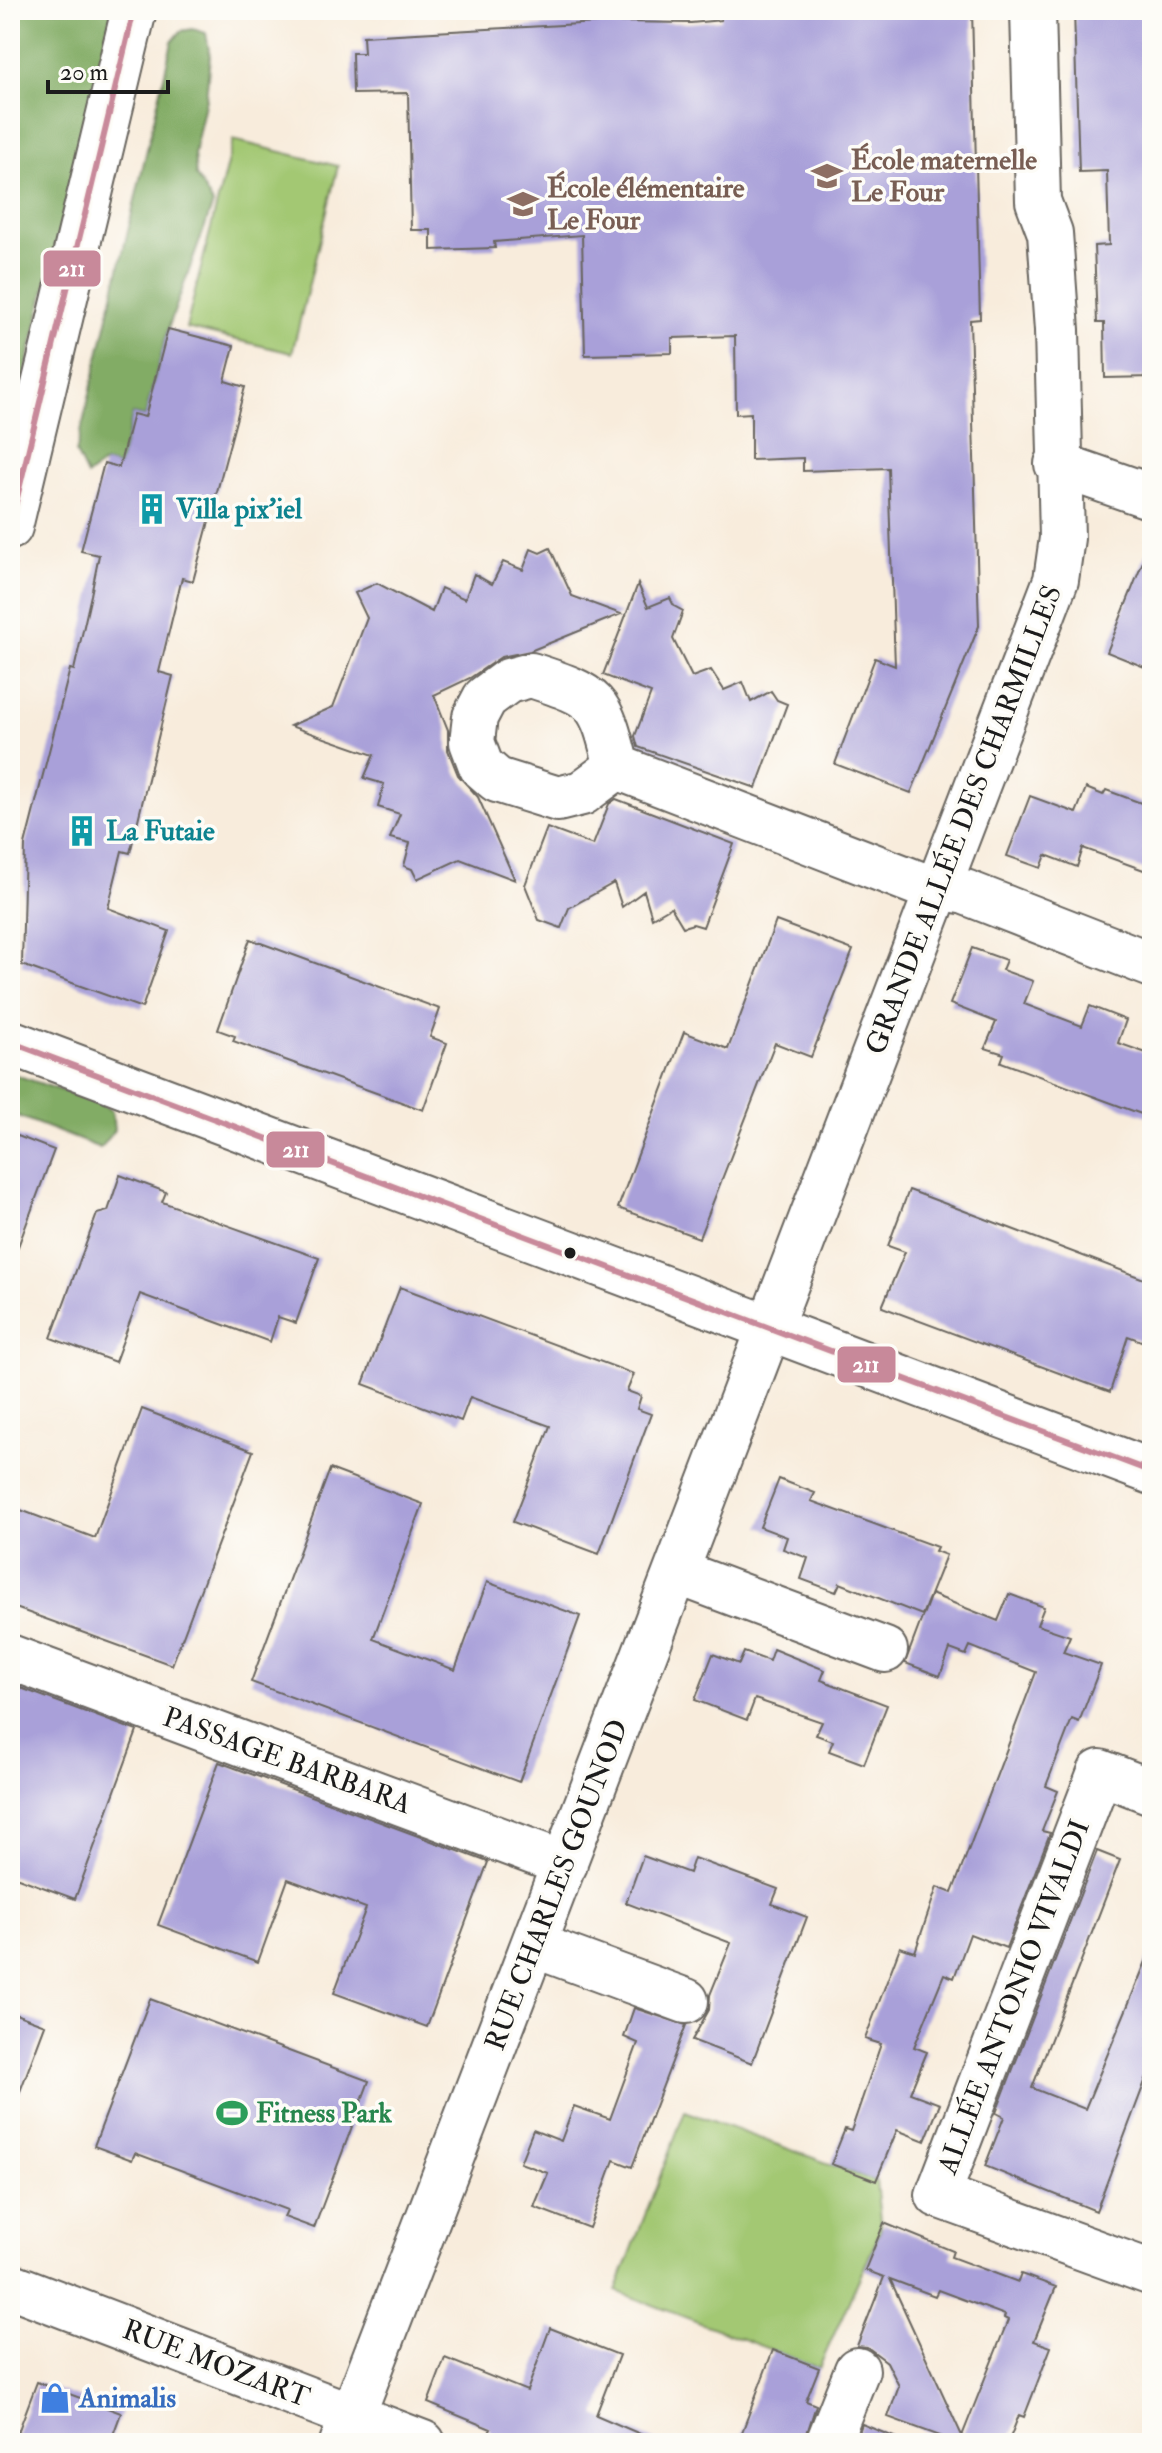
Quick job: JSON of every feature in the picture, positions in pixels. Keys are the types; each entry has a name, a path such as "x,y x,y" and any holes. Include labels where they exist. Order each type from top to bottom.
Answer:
{"street":[{"path":"10,527 134,10"},
{"name":"GRANDE ALLÉE DES CHARMILLES","path":"771,1328 1056,580 1062,538 1057,464 1057,330 1050,233 1038,201 1033,10"},
{"path":"1057,464 1152,497"},
{"path":"617,767 917,883 965,892 1152,965"},
{"path":"10,1042 1152,1472"},
{"name":"RUE CHARLES GOUNOD","path":"347,2429 771,1328"},
{"path":"677,1572 885,1650"},
{"name":"PASSAGE BARBARA","path":"10,1657 565,1864"},
{"name":"ALLÉE ANTONIO VIVALDI","path":"1152,1792 1100,1772 938,2195 1152,2273"},
{"path":"534,1945 686,2001"},
{"name":"RUE MOZART","path":"10,2285 347,2429 423,2443"},
{"path":"828,2443 857,2370"}],"green space":[{"path":"10,10 112,10 10,436 10,142 18,94 10,56"},
{"path":"193,29 206,33 210,56 206,99 194,154 196,176 213,204 168,329 145,417 133,414 119,467 104,463 87,476 76,453 172,42 181,31"},
{"path":"233,140 338,166 292,353 186,328"},
{"path":"10,1073 101,1104 112,1111 114,1130 100,1148 10,1113"},
{"path":"685,2111 876,2181 881,2230 819,2368 616,2291"}],"building":[{"path":"721,10 972,10 980,319 970,320 979,626 911,793 835,764 875,658 895,666 888,468 803,471 803,458 751,460 751,413 736,414 735,336 672,338 672,353 585,355 582,235 494,242 495,248 431,250 431,230 411,230 408,93 353,94 352,53 364,53 363,36 616,22 691,23 721,20"},
{"path":"1074,10 1152,10 1152,377 1105,378 1104,323 1097,323 1094,246 1109,245 1107,171 1079,172"},
{"path":"168,329 234,346 225,381 245,387 193,581 182,578 159,672 173,676 130,853 122,851 108,908 169,931 142,1008 22,965 25,845 70,669 74,670 91,595 99,555 81,551 104,463 119,467 133,414 145,417"},
{"path":"1152,544 1152,670 1107,652"},
{"path":"550,548 572,596 621,614 530,651 501,657 470,678 434,695 448,730 448,750 458,775 478,797 515,880 460,859 417,879 412,869 404,866 410,843 390,838 400,814 378,807 384,784 364,778 374,755 290,726 333,707 367,618 355,593 377,583 432,612 441,588 465,599 474,574 492,584 503,562 523,570 531,549 540,553"},
{"path":"638,584 648,607 670,598 674,606 683,611 673,639 692,677 711,670 724,690 743,682 751,702 771,691 777,700 787,704 756,788 638,747 635,736 651,693 603,675"},
{"path":"1086,788 1103,795 1106,790 1152,807 1152,873 1083,848 1077,867 1046,855 1041,868 1007,856 1030,796 1076,813"},
{"path":"616,799 734,844 703,927 693,924 683,927 671,907 652,918 644,891 622,907 614,883 569,908 561,928 539,920 525,885 547,828 593,845 609,804"},
{"path":"776,921 853,950 811,1057 775,1043 699,1238 618,1208 684,1032 728,1049"},
{"path":"250,939 440,1009 430,1037 447,1043 423,1110 233,1041 235,1036 218,1030"},
{"path":"972,948 1006,960 1002,970 1033,981 1024,1004 1082,1026 1090,1006 1126,1020 1118,1043 1152,1055 1152,1118 1001,1062 1004,1054 985,1048 996,1022 950,1004"},
{"path":"10,1133 54,1150 13,1260 10,1259"},
{"path":"120,1175 166,1192 162,1202 319,1258 296,1323 278,1317 270,1342 140,1294 115,1362 51,1338 97,1214 108,1211"},
{"path":"909,1190 1152,1282 1152,1345 1128,1336 1110,1392 882,1307 905,1252 888,1246"},
{"path":"400,1287 634,1374 627,1391 641,1396 637,1409 651,1414 599,1554 513,1522 550,1426 470,1397 461,1421 363,1384"},
{"path":"142,1409 253,1451 172,1665 10,1606 10,1506 95,1538"},
{"path":"330,1469 423,1504 373,1639 455,1670 487,1582 580,1616 519,1782 251,1682"},
{"path":"779,1479 815,1493 811,1501 937,1547 935,1551 946,1555 922,1615 840,1583 836,1592 801,1579 808,1558 783,1549 787,1537 760,1527"},
{"path":"931,1594 998,1621 1009,1594 1044,1607 1037,1625 1070,1636 1063,1652 1101,1665 1079,1722 1072,1719 1046,1786 1058,1791 1042,1831 1050,1833 1006,1948 970,1934 954,1978 944,1974 914,2047 927,2052 910,2093 940,2104 925,2141 897,2130 876,2181 831,2164 845,2129 851,2131 881,2044 865,2039 900,1947 915,1952 937,1887 952,1893 1036,1672 970,1646 966,1655 950,1649 940,1676 905,1663"},
{"path":"773,1649 825,1670 821,1680 887,1705 864,1764 829,1751 833,1741 816,1735 822,1722 755,1699 747,1720 695,1700 713,1654 739,1664 744,1652 769,1661"},
{"path":"10,1684 137,1731 75,1899 10,1875"},
{"path":"219,1762 488,1862 427,2027 334,1993 366,1908 288,1879 258,1962 158,1925"},
{"path":"1097,1851 1120,1860 1032,2088 1085,2109 1152,1947 1152,2063 1096,2211 985,2166 1004,2117 996,2113"},
{"path":"643,1856 689,1873 694,1858 778,1889 772,1904 807,1917 752,2063 692,2040 709,2010 710,1995 731,1943 626,1903"},
{"name":"Fitness Park","path":"150,1999 369,2081 314,2228 284,2217 287,2210 135,2153 132,2160 94,2146"},
{"path":"634,2008 686,2025 632,2167 614,2160 589,2228 534,2207 548,2173 520,2163 533,2130 561,2141 574,2106 610,2119 638,2043 624,2037"},
{"path":"10,2012 45,2025 13,2110 10,2110"},
{"path":"884,2223 953,2251 951,2257 1018,2282 1021,2274 1056,2287 1034,2341 1051,2347 1024,2417 1019,2415 1008,2443 959,2443 888,2417 899,2386 887,2362 867,2347 857,2346 884,2277 865,2270","holes":["890,2279 935,2296 938,2290 1005,2315 1004,2318 1008,2320 962,2436"]},
{"path":"550,2328 619,2355 596,2415 661,2443 516,2443 489,2433 491,2429 428,2403 445,2358 527,2391"},
{"path":"773,2350 819,2368 806,2401 816,2405 804,2443 738,2443"},
{"name":"Animalis","path":"37,2382 121,2413 110,2443 14,2443"},
{"path":"862,2424 906,2442 906,2443 855,2443"}],"transit line":[{"name":"211","path":"10,527 134,10"},
{"name":"211","path":"10,1042 1152,1472"}],"place":[{"name":"École maternelle Le Four","path":"827,176"},
{"name":"École élémentaire Le Four","path":"523,204"},
{"name":"Villa pix'iel","path":"152,509"},
{"name":"La Futaie","path":"82,831"},
{"name":"Fitness Park","path":"232,2113"},
{"name":"Animalis","path":"55,2398"}]}
